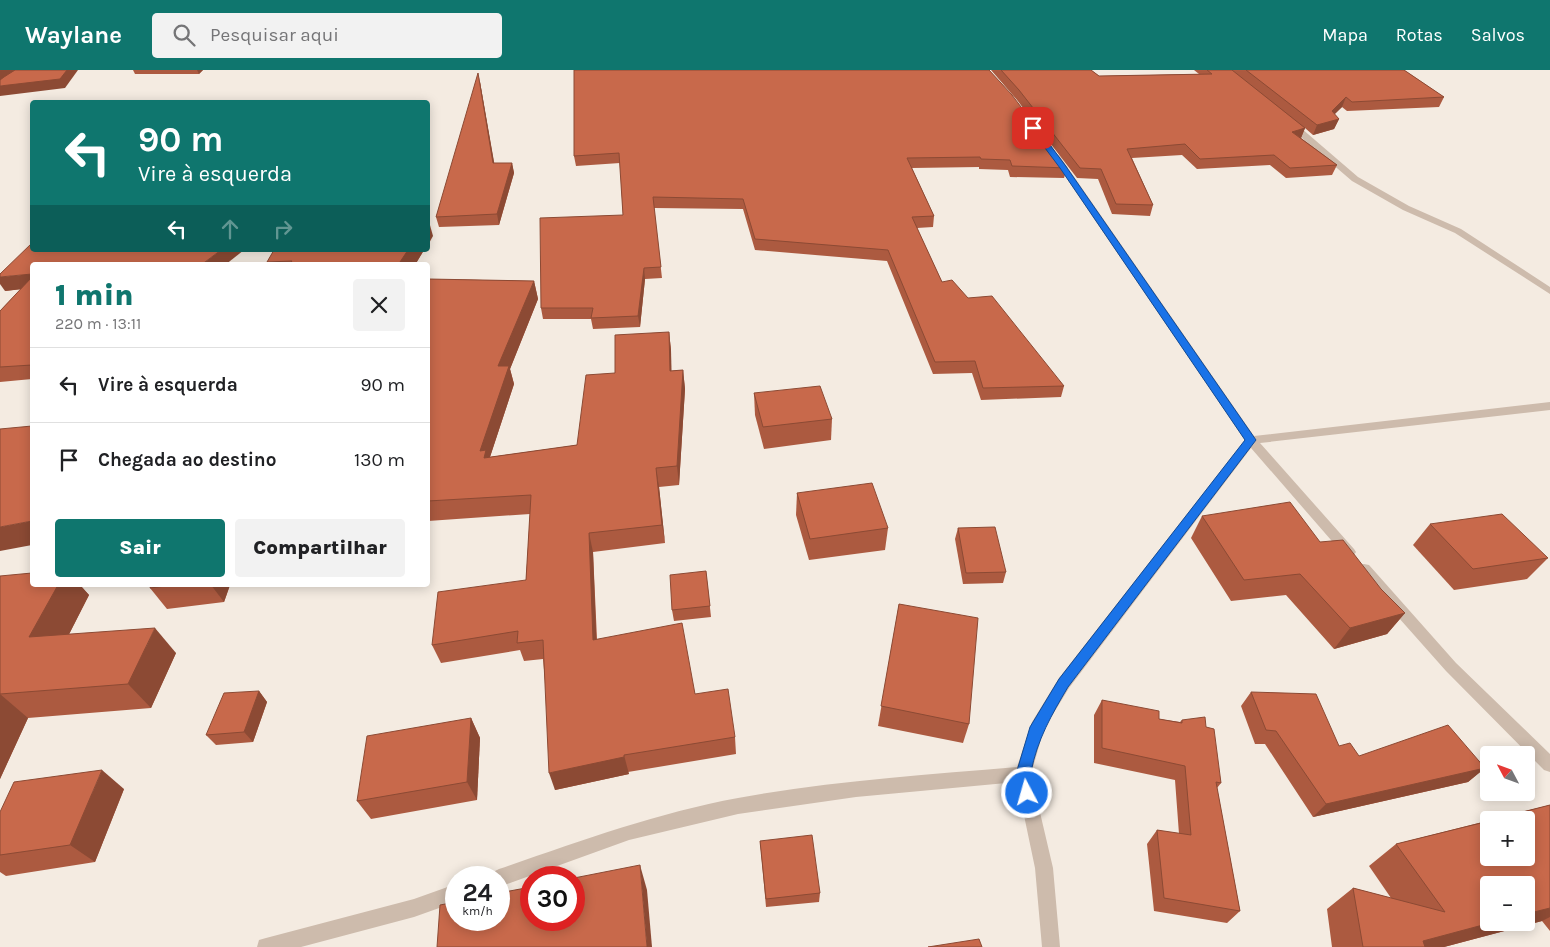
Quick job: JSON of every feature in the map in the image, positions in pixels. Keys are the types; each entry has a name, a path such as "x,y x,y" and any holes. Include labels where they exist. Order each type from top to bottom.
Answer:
{"street":[{"path":"1287,121 1355,179 1406,208 1458,231 1550,291"},
{"path":"1052,152 1251,440 1451,668 1550,765"},
{"path":"1051,947 1044,868 1023,774 1038,727 1064,683 1251,440 1550,406"},
{"path":"510,874 629,832 738,806 856,789 1023,774"},
{"path":"266,947 414,908 445,897"}],"building":[{"path":"15,70 67,70 60,79 0,86 0,80"},
{"path":"574,70 989,70 1012,95 1067,168 1012,166 1010,160 981,159 980,157 907,158 934,216 912,217 942,282 952,280 968,298 992,296 1064,386 983,388 975,361 935,362 888,250 755,239 743,199 653,197 661,267 644,268 638,316 591,318 593,308 541,308 540,218 623,215 619,153 574,156"},
{"path":"1001,70 1091,70 1099,76 1212,74 1207,70 1232,70 1305,128 1292,132 1337,165 1290,168 1274,155 1200,159 1185,144 1127,149 1153,205 1116,204 1101,169 1080,168"},
{"path":"1246,70 1404,70 1444,97 1352,102 1346,97 1332,111 1339,119 1317,125"},
{"path":"478,73 493,163 512,163 497,214 436,217"},
{"path":"30,245 30,252 218,252 205,262 30,262 30,274 0,277 0,274"},
{"path":"273,252 407,252 400,262 267,262"},
{"path":"30,279 30,365 0,367 0,311"},
{"path":"430,279 534,281 498,366 509,366 480,451 486,450 484,458 577,445 586,375 615,373 615,335 669,332 670,371 683,370 677,466 656,468 662,525 589,533 593,640 682,623 695,694 728,689 735,737 624,755 624,757 549,773 543,640 517,643 518,631 432,645 438,592 526,580 531,495 430,501"},
{"path":"820,386 832,419 763,427 754,393"},
{"path":"30,426 30,521 0,527 0,429"},
{"path":"872,483 888,528 810,539 797,493"},
{"path":"1290,502 1320,542 1343,540 1381,589 1405,613 1350,628 1300,574 1244,580 1202,516"},
{"path":"1502,514 1548,558 1473,569 1430,524"},
{"path":"995,527 1006,572 966,573 958,528"},
{"path":"706,571 710,606 672,610 670,575"},
{"path":"30,573 30,587 57,587 29,637 155,628 128,684 0,694 0,576"},
{"path":"899,604 978,618 969,724 881,706"},
{"path":"259,691 244,732 206,735 224,693"},
{"path":"1251,692 1316,694 1339,746 1350,743 1359,756 1448,725 1480,762 1480,769 1326,804 1276,731 1266,730"},
{"path":"1102,700 1159,711 1159,719 1182,723 1182,720 1205,717 1206,727 1214,729 1221,783 1216,782 1240,911 1164,898 1157,830 1191,835 1185,766 1102,748"},
{"path":"471,718 467,782 357,801 367,736"},
{"path":"102,770 70,845 0,855 0,812 14,782"},
{"path":"1550,805 1550,908 1535,912 1535,876 1480,876 1480,926 1423,941 1425,947 1363,947 1353,888 1445,912 1396,844 1480,823 1480,866 1535,866 1535,811 1526,811"},
{"path":"812,835 820,893 766,899 760,841"},
{"path":"640,865 647,947 437,947 440,905 445,904 445,931 510,931 510,891 520,889 520,931 585,931 585,876"},
{"path":"979,939 982,947 928,947"}],"route":[{"path":"1027,793 1023,774 1038,727 1064,683 1251,440 1062,166 1033,128"}]}
